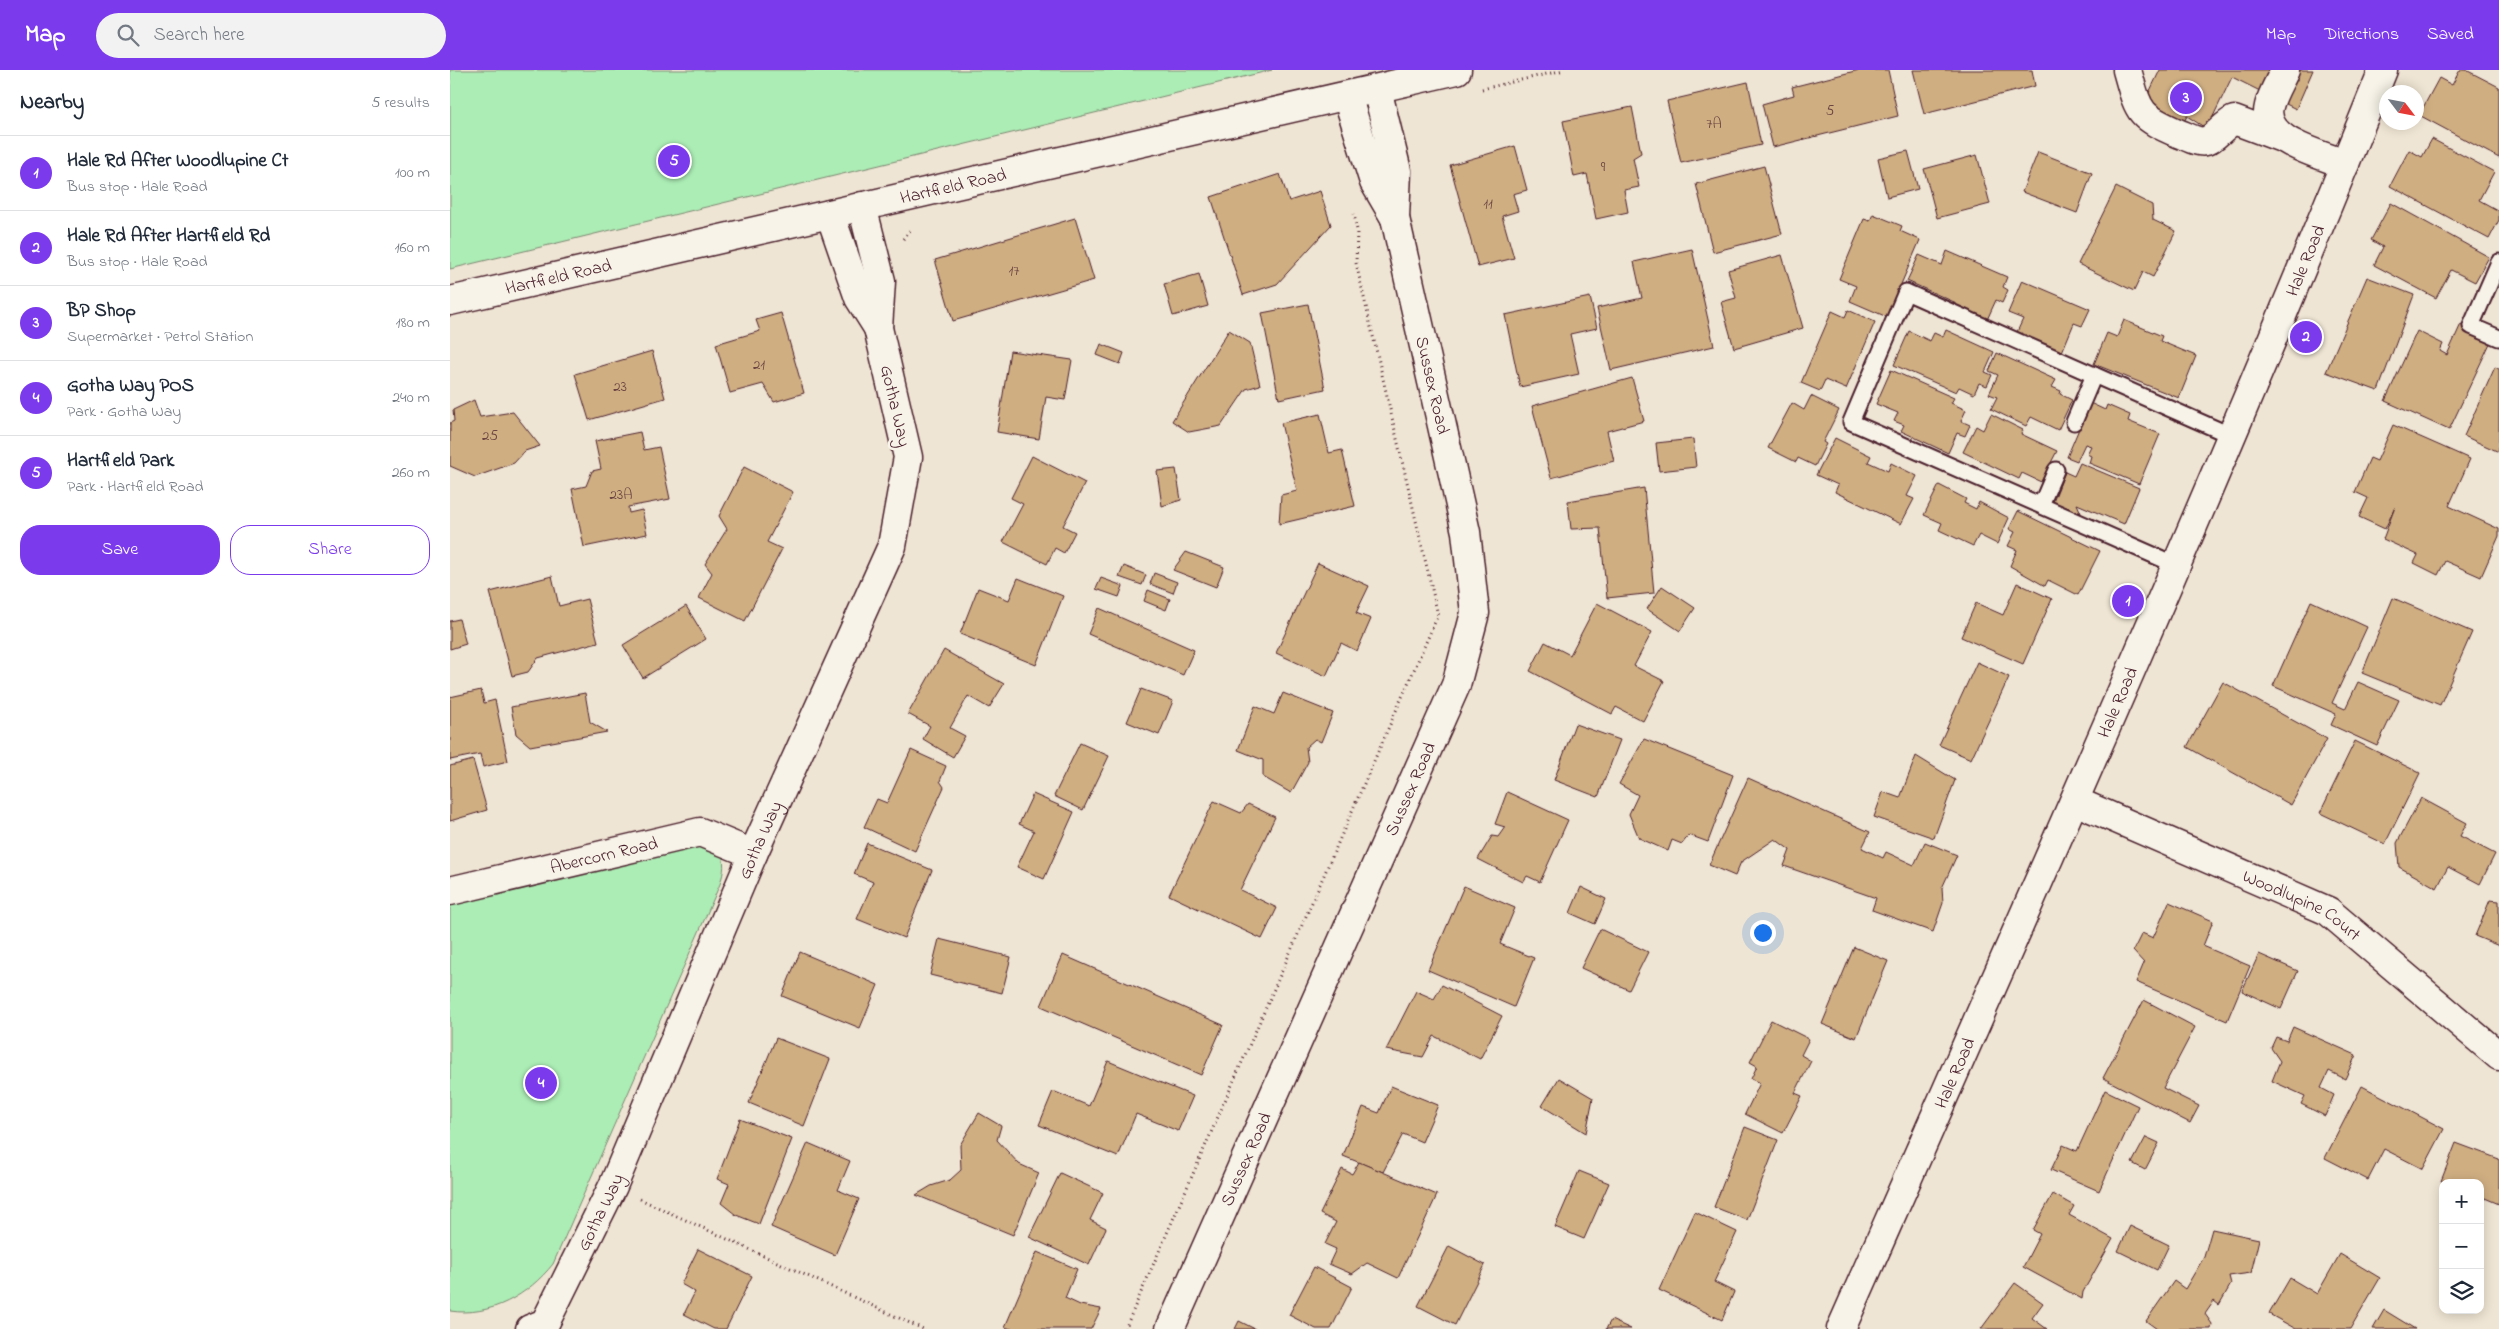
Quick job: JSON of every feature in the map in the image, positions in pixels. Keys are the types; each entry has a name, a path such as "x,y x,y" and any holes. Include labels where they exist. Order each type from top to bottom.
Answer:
{"street":[{"name":"Hartfield Road","path":"450,301 1457,70"},
{"path":"2127,70 2137,106 2147,119 2158,125 2198,140 2206,141 2213,137 2224,125 2234,120 2345,164"},
{"path":"2282,138 2270,126 2268,118 2269,106 2284,70"},
{"name":"Hale Road","path":"1841,1329 2075,801 2232,436 2383,70"},
{"name":"Sussex Road","path":"1170,1329 1456,685 1475,612 1466,532 1395,218 1397,170 1377,89"},
{"name":"Sussex Road","path":"1347,96 1374,182 1395,218"},
{"name":"Gotha Way","path":"530,1329 545,1323 612,1186 753,854 892,546 908,457 878,328 881,281 862,206"},
{"name":"Gotha Way","path":"830,214 859,298 878,328"},
{"name":"Woodlupine Court","path":"2075,801 2328,911 2499,1056"},
{"name":"Abercorn Road","path":"450,891 700,832 753,854"}],"lane":[{"path":"2499,262 2471,326 2499,338"},
{"path":"2176,565 1851,422 1906,292 2232,436"},
{"path":"2074,422 2094,376"},
{"path":"2040,505 2056,470"}],"path":[{"path":"1124,1329 1438,615 1356,264 1357,230 1353,211"},
{"path":"612,1186 923,1329"}],"green space":[{"path":"450,70 1272,70 450,269"},
{"path":"700,842 719,850 721,854 724,867 720,884 553,1264 532,1285 508,1301 480,1311 450,1311 450,901"}],"building":[{"path":"1859,70 1888,70 1898,116 1773,147 1762,104 1794,95 1792,87"},
{"path":"1913,70 2032,70 2035,86 1924,114"},
{"path":"2160,70 2313,70 2296,109 2232,77 2207,129 2187,116 2180,129 2148,114 2153,100 2147,97"},
{"path":"2460,70 2466,70 2499,87 2499,158 2424,118 2424,106 2439,78 2452,85"},
{"path":"1748,82 1761,145 1681,163 1667,101"},
{"path":"1632,107 1641,153 1633,158 1639,187 1624,190 1628,212 1596,219 1587,174 1574,177 1563,121"},
{"path":"2432,139 2494,172 2479,200 2499,211 2499,220 2489,239 2390,186 2409,150 2422,157"},
{"path":"1515,146 1527,190 1513,194 1518,211 1502,216 1514,258 1478,267 1450,165"},
{"path":"1908,151 1918,189 1887,197 1878,158"},
{"path":"2038,152 2092,173 2077,213 2022,192"},
{"path":"1977,155 1990,204 1937,218 1924,169"},
{"path":"1764,166 1782,234 1713,252 1696,184"},
{"path":"1280,174 1289,201 1320,191 1331,225 1277,284 1243,295 1211,197"},
{"path":"2116,187 2152,205 2153,220 2176,231 2153,277 2143,272 2134,291 2078,264"},
{"path":"2391,203 2489,257 2475,282 2451,270 2436,298 2374,265 2383,247 2371,240"},
{"path":"1873,214 1902,226 1900,231 1920,240 1887,317 1850,301 1856,286 1839,279 1864,219 1870,221"},
{"path":"1075,218 1094,280 953,321 935,260"},
{"path":"1692,249 1714,346 1611,370 1597,308 1642,298 1634,262"},
{"path":"1947,251 2007,277 2003,287 2008,290 2002,303 1996,300 1986,322 1952,307 1954,302 1907,281 1919,255 1942,265"},
{"path":"1782,255 1803,328 1734,348 1721,302 1736,298 1728,270"},
{"path":"1199,274 1208,306 1173,316 1164,284"},
{"path":"2367,277 2414,295 2378,391 2326,372"},
{"path":"2022,280 2090,309 2082,326 2074,323 2062,352 2017,332 2023,319 2008,313"},
{"path":"1590,297 1597,328 1570,334 1579,374 1520,387 1505,315"},
{"path":"1308,304 1325,389 1279,399 1262,313"},
{"path":"1848,310 1875,322 1846,389 1825,380 1820,391 1801,383 1832,311 1845,317"},
{"path":"781,313 804,393 774,402 763,384 730,393 716,344 760,331 756,320"},
{"path":"2124,320 2162,336 2160,341 2196,356 2179,398 2094,364 2107,333 2117,337"},
{"path":"2461,324 2492,339 2449,430 2385,401 2417,331 2443,344 2440,351 2447,355"},
{"path":"1229,330 1250,343 1260,385 1246,389 1221,426 1189,432 1172,421"},
{"path":"1946,330 1994,352 1985,372 1992,375 1987,386 1979,383 1974,394 1959,387 1956,392 1894,365 1909,331 1930,341 1934,333 1943,337"},
{"path":"1101,344 1124,353 1120,364 1097,355"},
{"path":"652,351 665,398 589,420 575,374"},
{"path":"1010,351 1072,360 1065,400 1046,397 1039,439 997,432"},
{"path":"1997,353 2056,380 2052,387 2061,391 2060,394 2072,400 2058,430 2031,417 2026,426 1991,409 1997,397 1989,394 1998,375 1989,371"},
{"path":"2495,367 2499,369 2499,452 2464,436"},
{"path":"1891,370 1954,398 1951,403 1966,410 1961,421 1970,425 1965,436 1957,433 1948,453 1901,431 1904,425 1894,421 1898,413 1876,404"},
{"path":"1632,378 1644,421 1607,431 1614,461 1551,478 1532,406"},
{"path":"1811,396 1839,410 1823,442 1826,444 1815,466 1798,458 1796,462 1768,448 1792,403 1804,410"},
{"path":"474,400 480,417 513,412 540,446 525,451 514,463 475,477 450,466 450,423 454,421 453,410"},
{"path":"2090,403 2105,410 2107,405 2130,415 2128,421 2160,434 2139,484 2089,463 2091,456 2087,454 2091,446 2085,444 2077,461 2067,457"},
{"path":"1320,414 1329,453 1342,450 1355,506 1279,524 1281,495 1297,491 1281,423"},
{"path":"1991,414 2023,430 2021,434 2057,451 2041,482 2022,473 2019,479 1963,452 1976,426 1983,430"},
{"path":"2393,425 2470,459 2449,506 2499,529 2499,536 2481,577 2445,561 2438,575 2414,563 2418,555 2383,539 2395,507 2385,529 2359,517 2368,498 2355,492 2370,458 2377,461"},
{"path":"640,432 644,450 659,447 670,499 628,507 629,513 642,510 647,534 584,547 572,489 586,486 592,471 601,469 595,441"},
{"path":"1835,438 1871,456 1868,462 1888,471 1891,463 1917,476 1907,496 1914,499 1901,524 1835,492 1838,485 1816,475"},
{"path":"1693,439 1696,467 1659,471 1656,443"},
{"path":"1032,456 1085,483 1063,526 1075,532 1064,553 1055,548 1047,564 1003,542 1023,504 1011,498"},
{"path":"2080,463 2139,488 2124,524 2077,504 2081,513 2053,502 2065,472 2074,476"},
{"path":"744,467 793,492 767,542 782,549 745,621 699,598 712,573 705,564 727,529 719,516"},
{"path":"1176,469 1181,500 1162,506 1157,471"},
{"path":"1939,485 1966,499 1964,503 1976,509 1979,502 2009,518 1997,544 1979,535 1973,546 1939,530 1942,523 1924,515"},
{"path":"1644,488 1654,593 1607,598 1600,528 1571,529 1568,501"},
{"path":"2018,511 2100,551 2078,595 2048,580 2045,586 2010,566 2017,550 2008,546 2015,532 2009,529"},
{"path":"1186,552 1224,567 1216,587 1173,570"},
{"path":"1318,563 1369,586 1356,613 1371,619 1357,651 1341,643 1326,676 1276,653"},
{"path":"1124,566 1146,575 1142,585 1119,577"},
{"path":"1154,573 1177,582 1173,593 1150,584"},
{"path":"552,576 559,606 587,599 598,642 538,658 528,672 512,676 490,592"},
{"path":"1018,578 1063,596 1036,665 960,634 978,588 1009,600"},
{"path":"1101,578 1123,586 1119,597 1096,589"},
{"path":"2017,583 2052,599 2023,664 1961,637 1976,603 2003,615"},
{"path":"1662,586 1695,608 1680,631 1647,609"},
{"path":"1148,590 1170,599 1166,610 1144,601"},
{"path":"2393,598 2472,632 2440,705 2362,673"},
{"path":"2311,601 2367,627 2332,703 2345,709 2358,682 2399,700 2377,746 2331,725 2336,714 2273,686"},
{"path":"1597,603 1652,632 1634,666 1664,681 1643,721 1616,707 1612,714 1530,671 1545,642 1570,655"},
{"path":"686,606 706,639 643,678 623,645"},
{"path":"1099,608 1194,650 1183,675 1088,634"},
{"path":"459,619 466,644 450,649 450,621"},
{"path":"944,650 1004,684 989,708 968,696 950,728 965,736 953,757 923,739 930,726 908,714"},
{"path":"1977,662 2009,677 1971,759 1939,745"},
{"path":"2223,682 2327,739 2291,805 2187,747"},
{"path":"1141,689 1173,701 1159,735 1127,722"},
{"path":"481,690 484,703 495,700 508,761 483,767 480,754 450,760 450,697"},
{"path":"585,693 590,722 607,732 530,746 516,734 511,707"},
{"path":"1283,693 1333,713 1321,742 1315,739 1306,747 1308,762 1291,793 1263,777 1263,760 1238,750 1255,706 1274,714"},
{"path":"1575,724 1620,740 1598,797 1554,780"},
{"path":"1644,739 1733,775 1708,842 1689,835 1682,844 1672,840 1668,851 1639,838 1629,814 1638,795 1619,784"},
{"path":"2355,741 2420,773 2385,844 2320,813"},
{"path":"1080,743 1109,756 1083,810 1054,796"},
{"path":"911,750 946,766 940,781 944,787 915,851 864,827 877,799 887,803"},
{"path":"1916,756 1955,780 1934,838 1874,817 1883,792 1900,798"},
{"path":"473,760 487,810 450,821 450,766"},
{"path":"1748,778 1870,832 1862,848 1883,858 1886,852 1914,865 1925,842 1957,855 1942,888 1943,903 1933,932 1872,910 1876,898 1784,866 1790,850 1775,839 1741,862 1735,876 1709,865"},
{"path":"1507,792 1568,820 1540,882 1527,876 1523,882 1478,859 1492,836 1498,837 1505,827 1495,824"},
{"path":"1033,794 1074,812 1044,879 1017,867 1034,831 1019,824"},
{"path":"2421,798 2467,823 2460,836 2495,854 2480,884 2448,867 2437,888 2399,867 2397,843"},
{"path":"1214,801 1241,813 1248,804 1275,817 1240,890 1277,908 1262,939 1169,895"},
{"path":"867,843 932,870 904,938 857,919 873,882 854,874"},
{"path":"1464,886 1515,908 1500,944 1534,958 1514,1007 1428,970"},
{"path":"1581,887 1606,899 1595,924 1570,913"},
{"path":"2490,900 2499,901 2499,946 2475,936"},
{"path":"2169,902 2213,921 2203,946 2250,966 2227,1021 2136,982 2144,963 2133,951 2142,933 2153,938"},
{"path":"1600,929 1648,952 1629,990 1581,968"},
{"path":"939,939 1011,957 1002,993 930,975"},
{"path":"1854,947 1888,961 1856,1038 1822,1024"},
{"path":"800,952 878,985 860,1028 782,996"},
{"path":"2259,954 2298,971 2281,1009 2242,991"},
{"path":"1063,955 1223,1025 1201,1075 1041,1006"},
{"path":"1442,985 1502,1016 1480,1059 1434,1036 1423,1057 1386,1050 1416,991 1434,999"},
{"path":"2144,1000 2195,1027 2163,1088 2199,1106 2190,1123 2103,1078"},
{"path":"1771,1020 1809,1039 1801,1055 1811,1061 1795,1093 1802,1096 1783,1133 1745,1114 1760,1083 1751,1079 1757,1066 1750,1062"},
{"path":"2293,1027 2356,1055 2345,1079 2329,1071 2321,1088 2334,1095 2325,1116 2301,1104 2305,1096 2272,1081 2280,1061 2271,1048 2276,1037 2287,1041"},
{"path":"776,1038 830,1059 804,1126 749,1103"},
{"path":"1108,1061 1193,1096 1178,1131 1136,1114 1118,1157 1039,1125 1053,1091 1089,1106"},
{"path":"1559,1078 1593,1098 1586,1133 1542,1106"},
{"path":"1391,1086 1438,1105 1422,1142 1403,1134 1383,1172 1343,1156 1363,1107 1379,1113"},
{"path":"2362,1086 2444,1129 2423,1169 2384,1149 2368,1180 2325,1158"},
{"path":"2105,1090 2138,1106 2099,1191 2051,1170 2063,1145 2077,1151"},
{"path":"979,1113 1001,1126 997,1140 1019,1164 1039,1173 1013,1235 916,1195 931,1186 950,1180 961,1170 960,1145"},
{"path":"740,1119 792,1139 759,1224 736,1215 721,1203 729,1184 717,1179"},
{"path":"1745,1127 1778,1140 1747,1220 1714,1207"},
{"path":"2146,1137 2159,1143 2145,1170 2132,1163"},
{"path":"808,1143 850,1161 838,1190 859,1199 835,1255 771,1227"},
{"path":"2456,1143 2499,1159 2499,1204 2484,1198 2484,1179 2442,1179"},
{"path":"1359,1162 1437,1195 1398,1278 1367,1263 1352,1274 1329,1264 1336,1249 1325,1244 1336,1222 1320,1214 1342,1169 1352,1174"},
{"path":"1579,1171 1609,1183 1584,1239 1555,1227"},
{"path":"1060,1173 1103,1193 1090,1220 1106,1228 1089,1265 1029,1237"},
{"path":"2053,1194 2074,1206 2069,1215 2113,1239 2083,1292 2082,1299 2023,1267 2040,1234 2033,1230"},
{"path":"1695,1212 1737,1232 1714,1282 1734,1292 1722,1320 1659,1290"},
{"path":"2130,1226 2169,1245 2157,1270 2118,1251"},
{"path":"2212,1229 2259,1239 2251,1273 2229,1276 2231,1284 2219,1305 2214,1301 2205,1314 2212,1324 2211,1329 2157,1329 2146,1321 2174,1281 2185,1289 2204,1257"},
{"path":"1449,1246 1485,1265 1455,1325 1418,1306"},
{"path":"698,1249 752,1276 726,1329 714,1329 684,1314 695,1292 681,1284"},
{"path":"1037,1252 1077,1269 1065,1298 1080,1305 1101,1309 1091,1329 1011,1329 1005,1327"},
{"path":"2340,1254 2380,1278 2350,1329 2296,1329 2269,1314 2290,1278 2317,1294"},
{"path":"1314,1267 1352,1287 1331,1329 1316,1329 1289,1315"},
{"path":"2015,1283 2043,1303 2032,1318 2047,1329 1981,1329"},
{"path":"2384,1310 2415,1329 2373,1329"},
{"path":"1611,1320 1631,1329 1606,1329"},
{"path":"1239,1321 1255,1329 1235,1329"}],"place":[{"name":"BP Shop","path":"2186,98"},
{"name":"Hartfield Park","path":"674,161"},
{"name":"Hale Rd After Hartfield Rd","path":"2306,337"},
{"name":"Hale Rd After Woodlupine Ct","path":"2128,601"},
{"name":"Gotha Way POS","path":"541,1083"}]}
